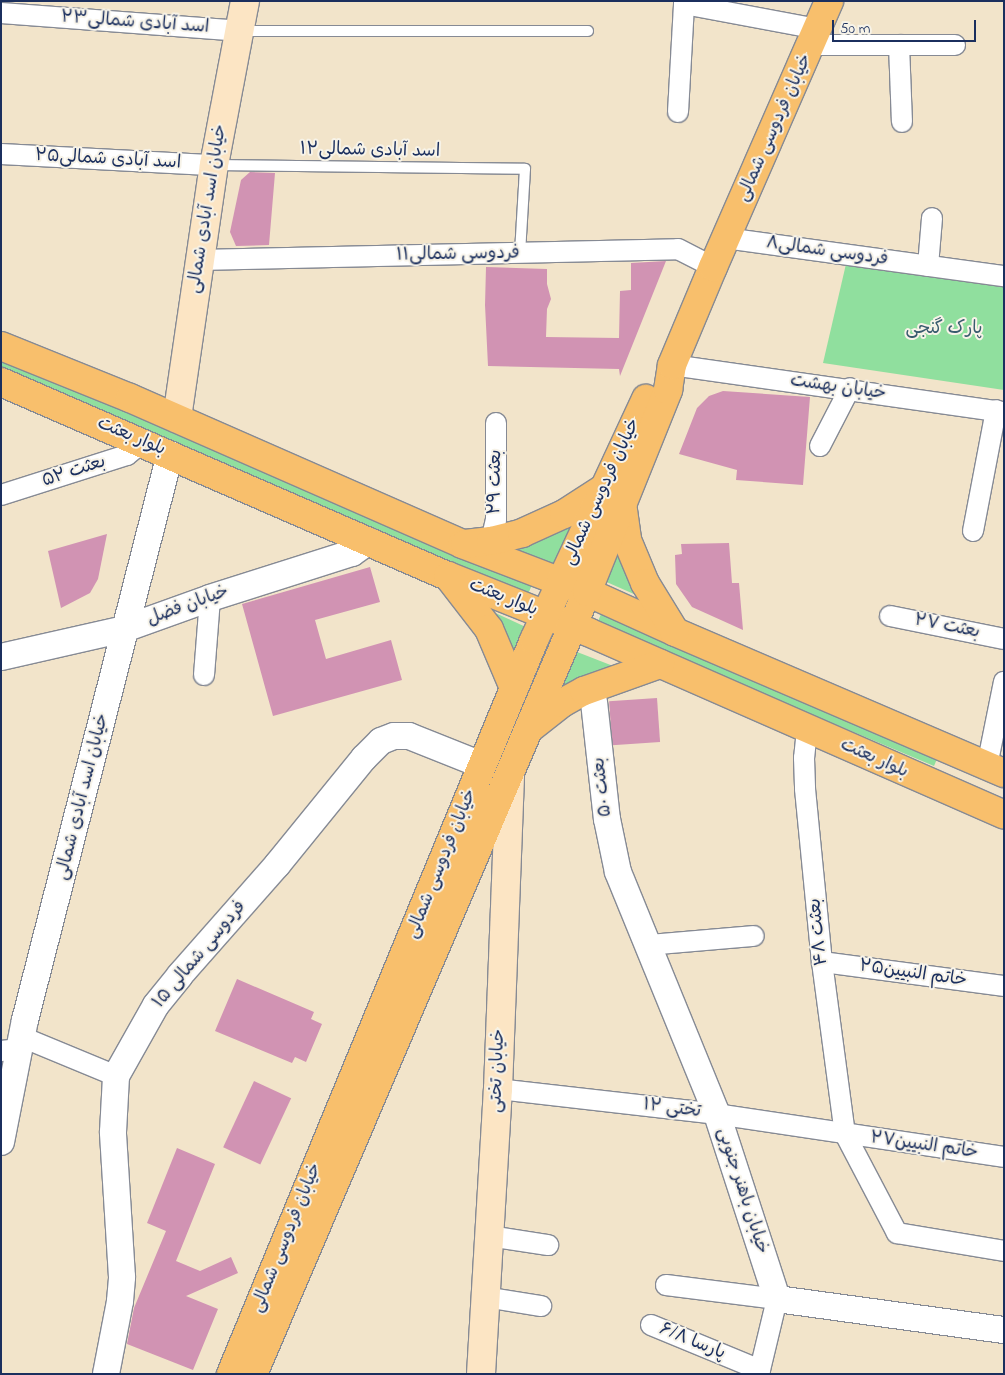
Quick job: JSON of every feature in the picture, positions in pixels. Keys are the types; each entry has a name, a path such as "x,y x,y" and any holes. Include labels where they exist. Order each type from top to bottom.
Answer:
{"main road":[{"name":"خیابان اسد آبادی شمالی","path":"177,418 214,166 245,1"},
{"name":"خیابان فردوسی شمالی","path":"252,1374 587,592 613,496 654,382 672,365 830,1"},
{"name":"بلوار بعثت","path":"1,346 177,418 462,544 587,592 675,632 996,769"},
{"name":"بلوار بعثت","path":"1,382 144,442 448,576 660,664 1004,815"},
{"name":"خیابان فردوسی شمالی","path":"231,1374 545,616 561,581 613,496"},
{"path":"462,544 492,541 522,533 613,496 627,540 645,584 675,632"},
{"path":"376,543 394,514"},
{"path":"448,576 489,629 514,688"},
{"path":"526,732 562,703 584,692 660,664"},
{"name":"خیابان تختی","path":"481,1374 498,1089 510,768"},
{"path":"973,802 996,769"}],"street":[{"path":"678,112 684,3 815,37 899,45 955,46"},
{"name":"اسد آبادی شمالی۲۳","path":"1,12 238,31"},
{"path":"899,45 902,122"},
{"name":"اسد آبادی شمالی۲۵","path":"1,154 214,166"},
{"path":"928,266 932,218"},
{"name":"فردوسی شمالی۸","path":"726,238 1004,276"},
{"name":"فردوسی شمالی۱۱","path":"199,260 678,249 713,267"},
{"name":"خیابان بهشت","path":"672,365 850,388 1000,411"},
{"path":"820,446 850,388"},
{"path":"973,530 1000,411"},
{"name":"بعثت ۲۹","path":"492,541 496,520 496,423"},
{"name":"بعثت ۵۲","path":"1,495 127,455 144,442"},
{"name":"خیابان اسد آبادی شمالی","path":"1,1142 14,1046 110,693 124,630 170,454"},
{"name":"خیابان فضل","path":"1,657 124,630 210,598 352,553 376,543"},
{"path":"204,675 210,598"},
{"name":"بعثت ۲۷","path":"890,616 1004,638"},
{"path":"996,769 1004,682"},
{"name":"بعثت ۵۰","path":"594,702 607,819 618,872"},
{"name":"بعثت ۴۸","path":"807,730 804,758 805,788 822,962 845,1134"},
{"name":"فردوسی شمالی ۱۵","path":"106,1374 120,1301 122,1277 113,1132 116,1076 162,997 277,865 374,747 388,738 409,736 482,765"},
{"name":"خیابان باهنر جنوبی","path":"618,872 717,1114 776,1299"},
{"path":"648,945 754,936"},
{"name":"خاتم النبیین۲۵","path":"822,962 1004,986"},
{"path":"14,1046 116,1076"},
{"name":"تختی ۱۲","path":"498,1089 717,1114 845,1134"},
{"path":"845,1134 897,1233 1004,1251"},
{"name":"خاتم النبیین۲۷","path":"845,1134 1004,1158"},
{"path":"489,1236 548,1245"},
{"path":"666,1286 1004,1330"},
{"path":"485,1297 541,1306"},
{"path":"760,1372 776,1299"},
{"name":"پارسا ۶/۸","path":"651,1325 760,1372"}],"lane":[{"path":"238,31 588,31"},
{"name":"اسد آبادی شمالی۱۲","path":"214,166 525,169 520,254"}],"green space":[{"name":"پارک گنجی","path":"846,264 1004,286 1004,390 823,363"},
{"path":"1,359 532,584 527,595 1,372"},
{"path":"580,513 557,567 505,546"},
{"path":"620,537 643,598 602,580"},
{"path":"476,604 530,629 515,666"},
{"path":"601,614 937,759 934,766 597,624"},
{"path":"572,650 626,671 551,701"}],"building":[{"path":"250,172 275,173 269,245 236,246 230,232 241,180"},
{"path":"666,261 620,376 619,369 488,366 485,305 486,267 547,269 547,284 551,299 547,309 546,337 619,338 620,291 631,290 631,263"},
{"path":"723,391 810,397 803,485 736,480 737,470 679,454 697,408 709,396"},
{"path":"107,534 98,579 90,593 61,608 48,551"},
{"path":"729,543 732,583 739,583 743,630 692,607 676,584 675,555 682,554 681,544"},
{"path":"370,567 380,602 315,620 326,659 391,640 402,680 273,716 242,604"},
{"path":"657,698 660,742 612,745 609,701"},
{"path":"237,979 314,1012 311,1019 322,1024 306,1062 295,1057 292,1063 215,1031"},
{"path":"254,1081 291,1098 260,1164 223,1147"},
{"path":"177,1148 215,1164 176,1261 200,1271 231,1257 238,1273 186,1296 218,1309 193,1370 127,1344 134,1308 166,1231 147,1223"}]}
